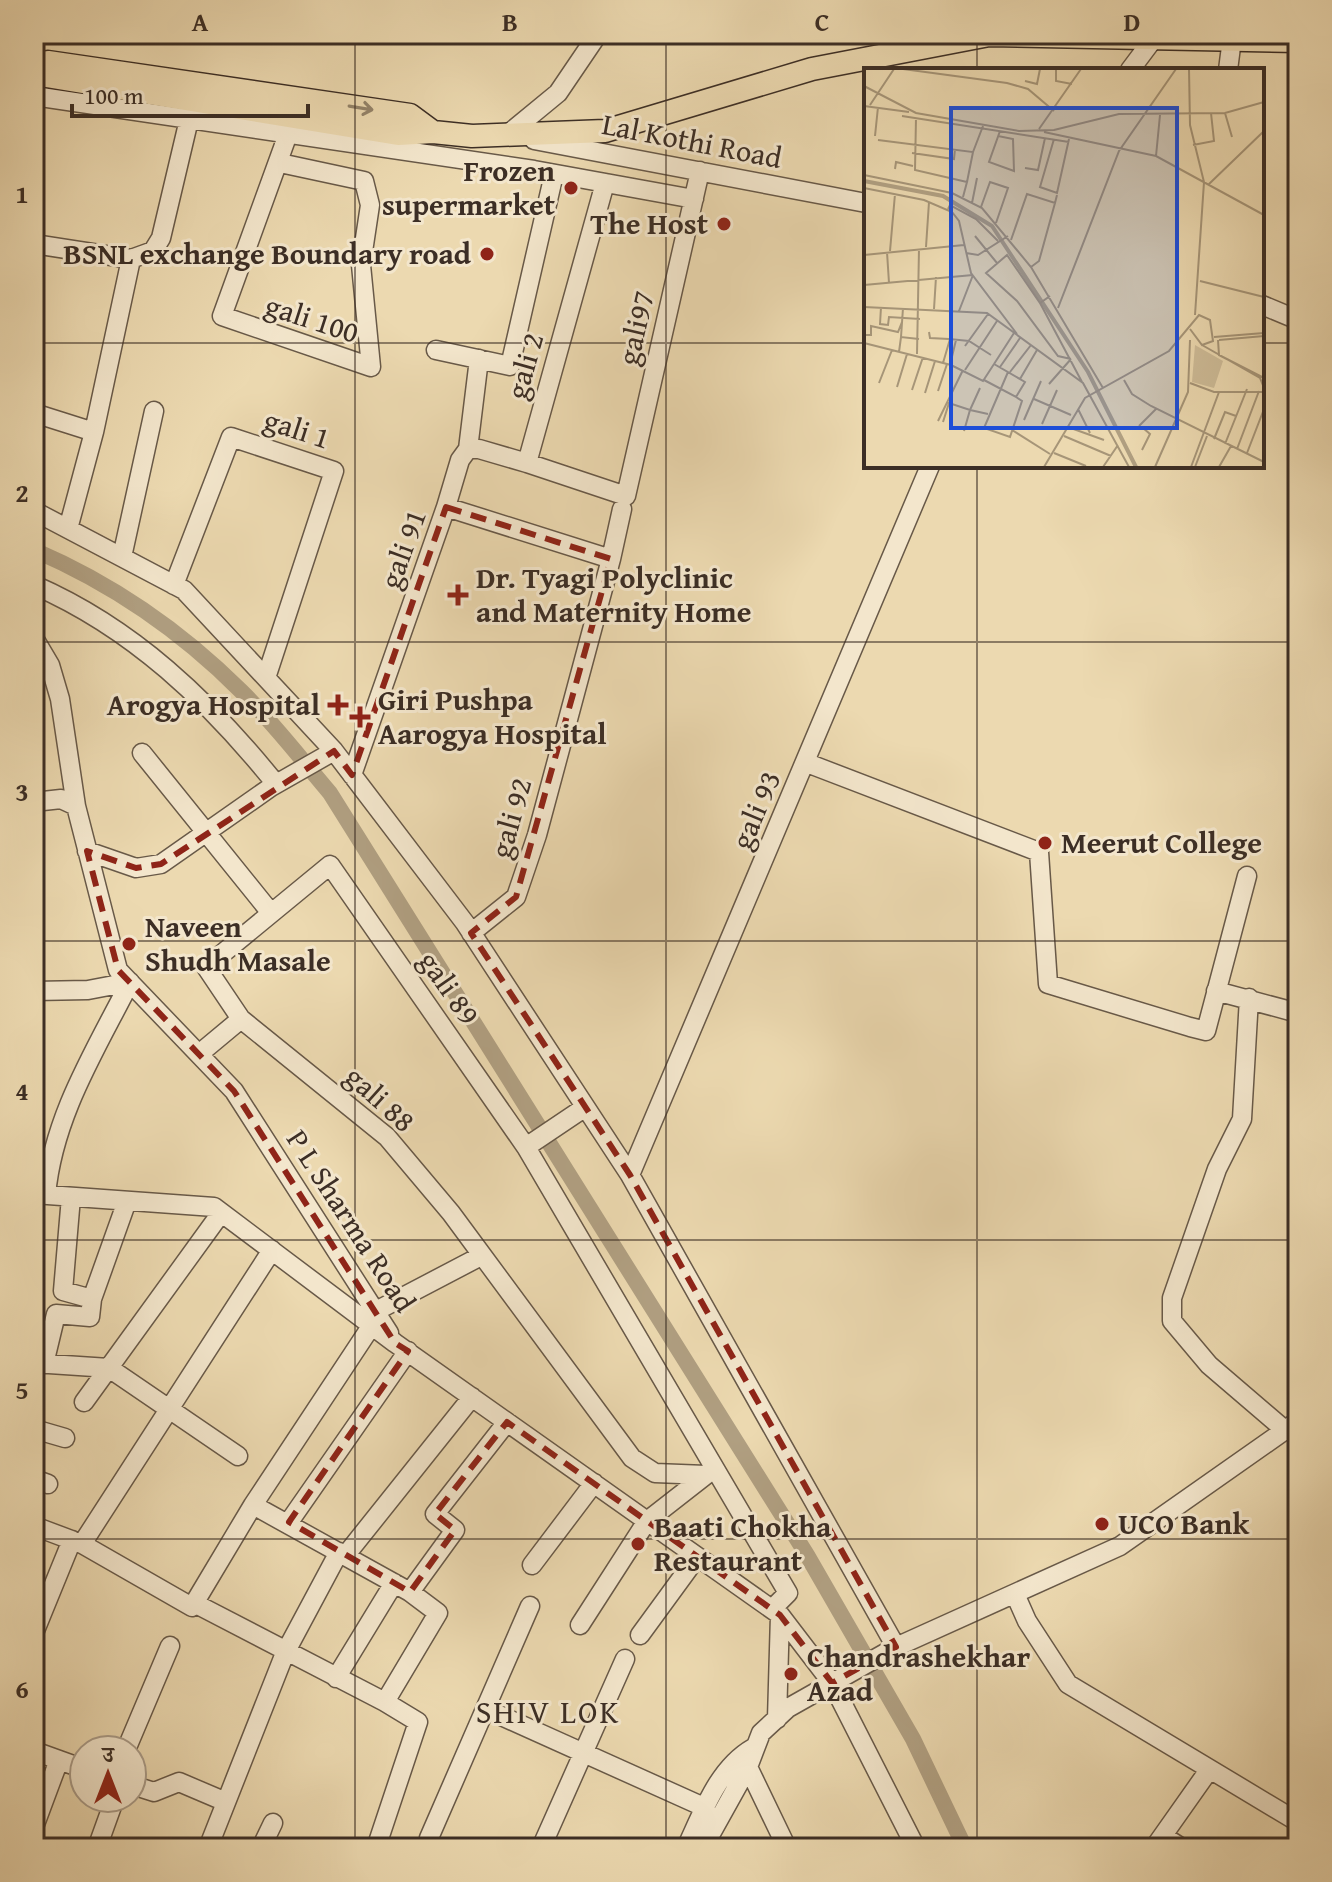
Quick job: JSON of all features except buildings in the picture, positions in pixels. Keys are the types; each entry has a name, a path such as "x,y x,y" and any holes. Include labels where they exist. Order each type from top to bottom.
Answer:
{"main road":[{"path":"34,74 193,101 410,115 433,132 472,136 605,131 812,69 989,35 1298,41"},
{"path":"34,61 193,101"}],"street":[{"path":"507,135 558,93 598,34"},
{"path":"1132,68 1156,36"},
{"path":"1228,68 1232,39"},
{"path":"34,96 193,101 288,134 554,174 694,199"},
{"path":"34,244 131,259 153,251 161,238 193,101"},
{"name":"gali 100","path":"280,163 364,181 370,205 361,265 371,367 222,316 288,134"},
{"name":"Lal Kothi Road","path":"507,135 864,203"},
{"name":"gali97","path":"624,503 700,171"},
{"path":"436,350 510,366 554,174"},
{"name":"gali 2","path":"527,463 605,183"},
{"path":"68,529 94,432 131,259"},
{"path":"1264,306 1298,320"},
{"path":"446,507 464,455 479,359"},
{"path":"122,557 154,411"},
{"path":"34,413 94,432"},
{"name":"gali 1","path":"174,585 231,437 334,471 266,678"},
{"path":"464,455 479,449 527,463 624,503 611,559"},
{"name":"gali 93","path":"630,1175 807,763 929,468"},
{"name":"gali 91","path":"352,775 446,507 611,559"},
{"path":"34,511 184,590 352,775 471,933 630,1175 889,1652"},
{"name":"gali 92","path":"471,933 516,897 537,835 611,559"},
{"path":"34,585 65,598 149,651 244,744 276,784"},
{"name":"P L Sharma Road","path":"34,638 50,665 60,699 76,806 118,970 234,1091 374,1318"},
{"path":"142,753 271,913"},
{"path":"87,851 136,868 161,864 276,784 332,753"},
{"path":"807,763 1039,852 1048,984 1206,1031 1247,876"},
{"path":"34,802 61,799 76,806"},
{"name":"gali 89","path":"271,913 330,865 526,1147"},
{"name":"gali 88","path":"271,913 206,967 241,1019 387,1137 451,1213 632,1458 655,1473 706,1475 647,1521"},
{"path":"34,991 88,990 130,982"},
{"path":"84,1402 221,1213 214,1207 40,1194 50,1155 72,1097 130,982"},
{"path":"1216,991 1298,1013"},
{"path":"703,1848 748,1767 761,1733 777,1719 832,1683 889,1652 1120,1546 1292,1426 1209,1365 1172,1321 1172,1298 1207,1198 1242,1119 1249,998"},
{"path":"199,1054 241,1019"},
{"path":"584,1108 526,1147 788,1593 776,1612 777,1719"},
{"path":"71,1197 63,1291 92,1299"},
{"path":"127,1201 92,1299 90,1317 56,1314 39,1363 109,1368 238,1456"},
{"name":"P L Sharma Road","path":"221,1213 374,1318 402,1347 776,1612 832,1683 916,1848"},
{"path":"34,1633 77,1542 169,1409 272,1250"},
{"path":"34,1526 77,1542 192,1607 253,1505 374,1318 481,1256"},
{"path":"289,1522 402,1347"},
{"path":"208,1848 285,1653 342,1554 472,1397"},
{"path":"336,1678 402,1588 455,1530 435,1514 507,1422"},
{"path":"34,1429 65,1438"},
{"path":"532,1565 594,1483"},
{"path":"253,1505 289,1522 402,1588 438,1613 385,1702"},
{"path":"580,1625 647,1521"},
{"path":"640,1635 697,1557"},
{"path":"1015,1594 1027,1621 1068,1684 1298,1822"},
{"path":"194,1603 418,1722 376,1848"},
{"path":"429,1838 488,1710 530,1606"},
{"path":"133,1734 170,1646"},
{"path":"541,1848 625,1659"},
{"path":"488,1710 706,1808"},
{"path":"686,1848 735,1758 753,1748"},
{"path":"34,1751 68,1763"},
{"path":"34,1827 59,1760"},
{"path":"748,1767 787,1848"},
{"path":"1182,1848 1159,1842 1209,1770"},
{"path":"148,1790 154,1792 179,1782 226,1802"},
{"path":"97,1848 109,1814"},
{"path":"261,1848 273,1823"}],"highlighted area":[{"path":"446,507 611,559 516,897 471,933 630,1175 896,1647 832,1683 780,1615 507,1422 435,1514 455,1530 410,1592 289,1522 408,1351 395,1343 234,1091 118,970 87,851 136,868 161,864 334,751 352,775"}],"waterway":[{"path":"34,550 118,593 194,648 253,703 330,793 807,1555 913,1739 965,1848"}],"place":[{"name":"Frozen supermarket","path":"571,188"},
{"name":"The Host","path":"724,224"},
{"name":"BSNL exchange Boundary road","path":"487,254"},
{"name":"Dr. Tyagi Polyclinic and Maternity Home","path":"458,595"},
{"name":"Arogya Hospital","path":"338,705"},
{"name":"Giri Pushpa Aarogya Hospital","path":"360,717"},
{"name":"Meerut College","path":"1045,843"},
{"name":"Naveen Shudh Masale","path":"129,944"},
{"name":"UCO Bank","path":"1102,1524"},
{"name":"Baati Chokha Restaurant","path":"638,1544"},
{"name":"Chandrashekhar Azad","path":"791,1674"}],"district":[{"name":"SHIV LOK","path":"548,1712"}]}
